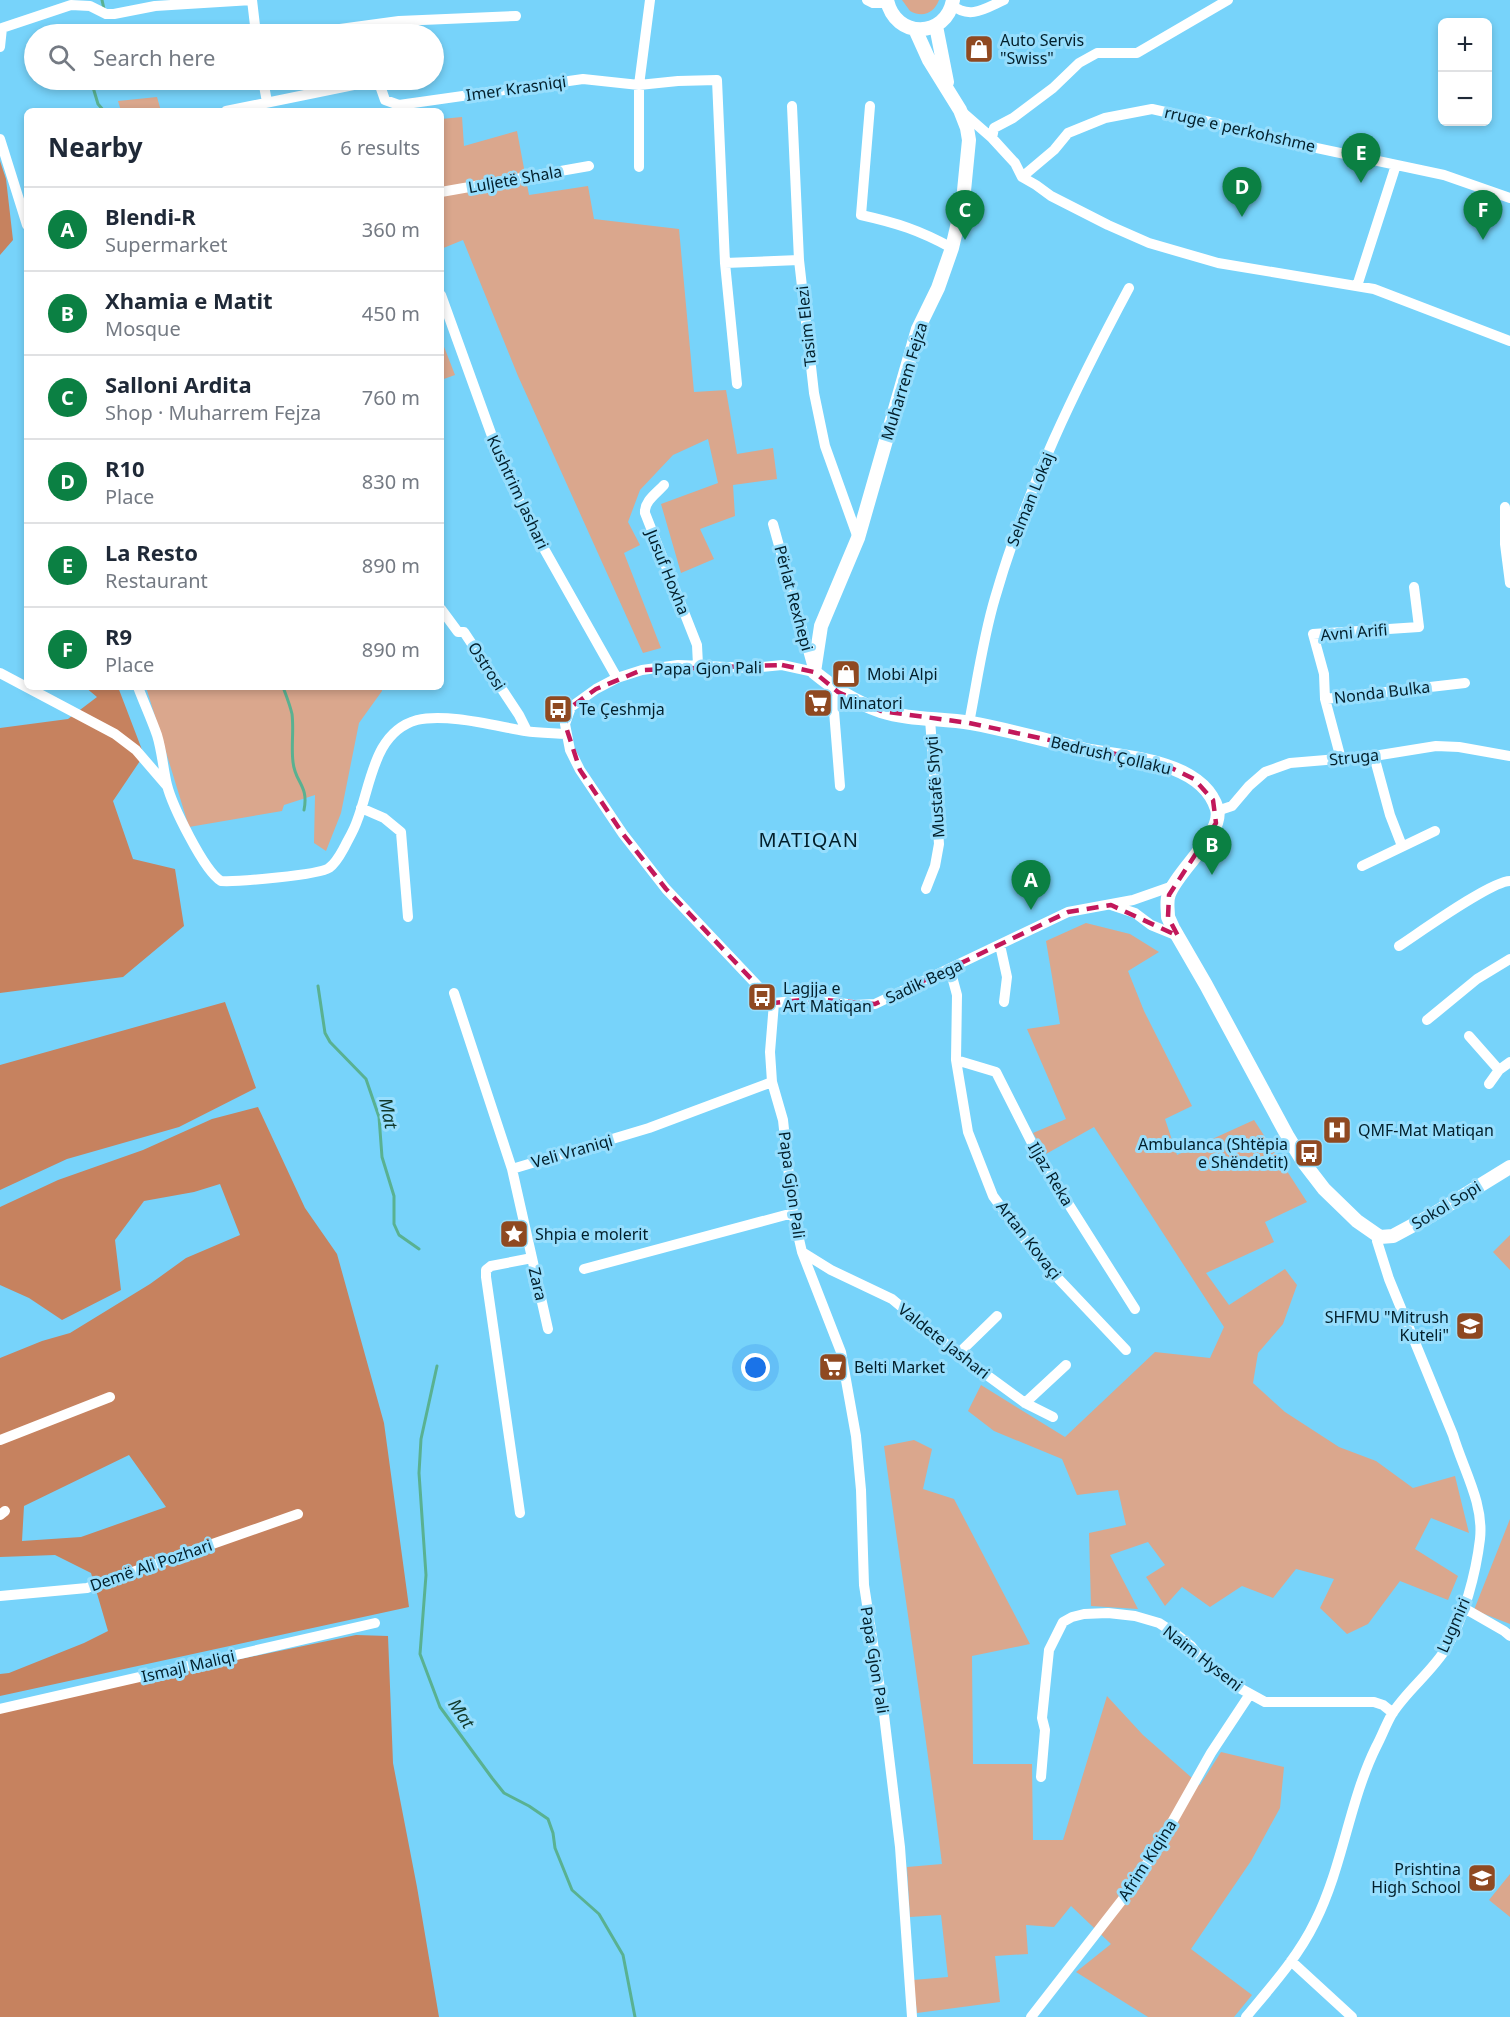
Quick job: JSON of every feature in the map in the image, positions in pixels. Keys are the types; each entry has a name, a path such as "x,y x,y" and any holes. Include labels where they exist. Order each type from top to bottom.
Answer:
{"street":[{"path":"0,47 3,28 71,5 90,6 105,14 114,14 155,6 252,0 255,24"},
{"path":"639,167 639,86 650,0"},
{"path":"867,0 873,3 888,2 891,12 899,22 915,29 936,26 947,16 953,2 961,11 977,13 1005,0"},
{"path":"992,138 994,128 1013,118 1053,88 1079,63 1097,53 1137,53 1228,0"},
{"path":"377,24 516,16"},
{"name":"Muharrem Fejza","path":"936,26 948,90"},
{"name":"Muharrem Fejza","path":"814,672 821,626 858,538 918,329 938,288 952,248 963,201 969,140 960,110 929,60 915,29"},
{"name":"Imer Krasniqi","path":"382,90 385,100 399,108 583,79 639,86 678,81 717,80 725,263"},
{"path":"265,90 267,102"},
{"name":"Imer Krasniqi","path":"240,108 328,90"},
{"name":"Tasim Elezi","path":"792,106 800,260 810,367 825,447 858,538"},
{"path":"870,106 861,215 922,232 952,248"},
{"name":"rruge e perkohshme","path":"1022,177 1054,150 1068,134 1105,118 1152,109 1219,124 1236,131 1443,175 1510,198"},
{"path":"960,110 992,138 1014,163 1022,177 1036,184 1050,196 1149,243 1218,263 1357,286 1395,296 1510,340"},
{"path":"0,139 24,215"},
{"path":"1357,286 1396,165"},
{"name":"Luljetë Shala","path":"444,191 589,166"},
{"path":"737,384 725,263 800,260"},
{"name":"Selman Lokaj","path":"969,723 994,600 1012,542 1033,488 1092,356 1129,288"},
{"name":"Kushtrim Jashari","path":"444,303 505,472 534,531 617,678"},
{"name":"Jusuf Hoxha","path":"664,484 648,502 645,513 698,645 698,665"},
{"path":"1505,507 1510,583"},
{"name":"Përlat Rexhepi","path":"773,524 814,672"},
{"name":"Avni Arifi","path":"1325,699 1324,674 1313,634 1419,627 1414,586"},
{"name":"Ostrosi","path":"444,613 458,632 464,632 519,715 527,731"},
{"name":"Papa Gjon Pali","path":"566,734 565,724 571,707 596,688 642,670 678,665 753,668 782,665 814,672"},
{"name":"Bedrush Çollaku","path":"814,672 838,692 881,711 969,723 1163,764 1194,779 1209,795 1217,811"},
{"path":"0,673 24,686"},
{"name":"Nonda Bulka","path":"1341,759 1325,699 1465,682"},
{"path":"32,690 115,734 136,750 167,786"},
{"path":"139,690 157,737 167,786 176,810 204,861 217,878 226,881 327,869 338,859 357,821 378,756 388,740 405,724 419,720 451,719 527,731 566,734 570,750 580,770 623,834 666,889 774,1003"},
{"path":"838,692 834,711 840,786"},
{"name":"Mustafë Shyti","path":"926,889 935,866 939,844 930,719"},
{"name":"Struga","path":"1217,811 1232,806 1258,777 1290,762 1374,756 1436,746 1460,747 1509,758"},
{"path":"1374,756 1390,815 1402,846"},
{"path":"361,808 384,818 401,832 408,917"},
{"path":"1217,811 1216,824 1212,831 1173,886 1167,905 1168,917 1280,1124 1304,1163 1344,1209 1380,1237"},
{"path":"1362,866 1435,831"},
{"path":"1399,946 1473,898 1503,881 1510,882"},
{"name":"Sadik Bega","path":"774,1003 812,999 854,1005 875,1004 1068,912 1111,905 1150,895 1173,886"},
{"path":"1111,905 1135,913 1151,925 1178,936"},
{"path":"1000,945 1007,977 1004,1002"},
{"path":"1427,1020 1477,979 1510,959"},
{"name":"Artan Kovaçi","path":"950,969 957,995 956,1060 968,1132 993,1196 1036,1255 1126,1350"},
{"name":"Veli Vraniqi","path":"454,993 512,1169 649,1128 772,1082"},
{"name":"Papa Gjon Pali","path":"774,1003 770,1052 772,1082 783,1120 793,1213 802,1252 841,1352 856,1436 861,1490 864,1585 884,1715 900,1847 912,2017"},
{"path":"1469,1036 1499,1070"},
{"name":"Iljaz Reka","path":"956,1060 996,1072 1040,1159 1135,1309"},
{"path":"1489,1084 1499,1070 1510,1062"},
{"name":"Sokol Sopi","path":"1380,1237 1400,1233 1510,1167"},
{"name":"Zara","path":"512,1169 548,1329"},
{"path":"584,1269 793,1213"},
{"name":"Lugmiri","path":"1246,2017 1306,1940 1322,1907 1366,1768 1393,1713 1447,1647 1464,1608 1480,1542 1479,1508 1453,1435 1389,1279 1377,1241 1380,1237"},
{"name":"Valdete Jashari","path":"802,1252 831,1270 892,1299 958,1354 1025,1403 1053,1417"},
{"path":"520,1514 486,1270 491,1266 532,1258"},
{"path":"958,1354 997,1316"},
{"path":"1025,1403 1066,1365"},
{"path":"0,1440 110,1397"},
{"name":"Demë Ali Pozhari","path":"0,1596 87,1588 298,1514"},
{"path":"1464,1608 1510,1636"},
{"name":"Naim Hyseni","path":"1041,1778 1045,1730 1042,1718 1049,1650 1063,1622 1084,1614 1108,1613 1135,1616 1159,1623 1176,1634 1218,1672 1265,1702 1374,1702 1383,1705 1393,1713"},
{"name":"Ismajl Maliqi","path":"0,1709 375,1623"},
{"name":"Afrim Kiqina","path":"1031,2017 1132,1886 1167,1833 1211,1753 1250,1694"},
{"path":"1291,1961 1352,2017"}],"highlighted area":[{"path":"782,665 814,672 838,692 881,711 969,723 1163,764 1194,779 1213,800 1216,823 1169,895 1168,917 1178,936 1111,905 1068,912 875,1004 812,999 774,1003 666,889 623,834 580,770 565,724 571,707 596,689 642,670"}],"shaded area":[{"path":"902,0 939,0 931,11 919,14 910,11"},
{"path":"157,97 160,108 120,108 118,101"},
{"path":"462,117 464,146 517,131 529,195 588,186 594,219 679,229 694,392 726,390 737,454 773,448 777,479 733,485 735,516 700,529 714,559 681,573 661,504 718,483 708,439 673,455 640,490 628,522 640,545 624,553 661,648 643,653 518,376 463,240 444,248 444,119"},
{"path":"0,161 6,179 13,240 0,255"},
{"path":"444,347 455,375 444,379"},
{"path":"89,690 119,690 144,755 113,801 133,859 175,869 184,926 123,977 0,993 0,728 68,719 97,697"},
{"path":"147,690 382,690 359,723 341,813 326,851 314,843 315,795 284,805 282,811 189,827"},
{"path":"1086,923 1130,934 1159,952 1128,971 1144,1011 1192,1106 1165,1119 1177,1155 1254,1120 1307,1202 1265,1222 1274,1242 1206,1273 1229,1305 1285,1269 1297,1285 1283,1324 1258,1353 1253,1383 1285,1412 1339,1447 1376,1461 1413,1488 1455,1476 1469,1533 1431,1518 1415,1549 1458,1576 1448,1600 1400,1581 1368,1624 1347,1634 1320,1608 1334,1579 1296,1569 1273,1598 1242,1586 1210,1607 1182,1587 1165,1606 1146,1577 1165,1565 1148,1542 1110,1555 1138,1609 1091,1606 1089,1533 1126,1525 1118,1490 1077,1495 1062,1459 994,1431 968,1411 981,1385 1065,1437 1155,1352 1210,1358 1224,1327 1094,1127 1046,1154 1033,1133 1066,1119 1027,1029 1060,1024 1046,941"},
{"path":"225,1002 256,1088 179,1127 67,1159 0,1190 0,1065"},
{"path":"258,1107 305,1208 337,1254 384,1423 409,1607 0,1696 0,1674 9,1673 108,1631 91,1573 55,1555 0,1557 0,1358 42,1341 70,1333 150,1284 186,1258 240,1235 220,1184 194,1192 144,1201 115,1240 121,1290 62,1320 29,1298 0,1285 0,1207 58,1180 143,1150 212,1119","holes":["129,1455 166,1507 81,1537 22,1541 24,1506"]},
{"path":"1510,1235 1510,1270 1493,1252"},
{"path":"914,1440 932,1449 923,1489 954,1499 1030,1644 972,1656 973,1764 1032,1764 1033,1840 1063,1840 1107,1696 1143,1735 1200,1785 1221,1752 1284,1767 1280,1808 1251,1861 1191,1949 1252,1995 1234,2017 1148,2017 1076,1972 1111,1944 1071,1906 1054,1927 1026,1925 1028,1954 995,1956 1000,2002 917,2013 913,1980 948,1977 941,1915 910,1917 907,1867 942,1864 884,1446"},
{"path":"1510,1519 1510,1624 1474,1610"},
{"path":"356,1635 388,1636 393,1763 439,2017 0,2017 0,1711"},
{"path":"1510,1874 1510,1917 1489,1900"}],"waterway":[{"name":"Mat","path":"102,0 104,9"},
{"name":"Mat","path":"94,90 101,108"},
{"name":"Mat","path":"284,690 292,714 293,762 305,795 304,810"},
{"name":"Mat","path":"318,986 325,1033 330,1042 366,1079 379,1117 382,1157 394,1196 394,1224 399,1235 419,1249"},
{"name":"Mat","path":"437,1366 421,1439 419,1473 426,1575 420,1654 440,1707 492,1778 504,1793 548,1819 555,1848 572,1890 599,1914 623,1955 635,2017"}],"place":[{"name":"Auto Servis \"Swiss\"","path":"979,49"},
{"name":"La Resto","path":"1361,183"},
{"name":"R10","path":"1242,217"},
{"name":"Salloni Ardita","path":"965,240"},
{"name":"R9","path":"1483,240"},
{"name":"Mobi Alpi","path":"846,674"},
{"name":"Minatori","path":"818,703"},
{"name":"Te Çeshmja","path":"558,709"},
{"name":"Xhamia e Matit","path":"1212,875"},
{"name":"Blendi-R","path":"1031,910"},
{"name":"Lagjja e Art Matiqan","path":"762,997"},
{"name":"QMF-Mat Matiqan","path":"1337,1130"},
{"name":"Ambulanca (Shtëpia e Shëndetit)","path":"1309,1153"},
{"name":"Shpia e molerit","path":"514,1234"},
{"name":"SHFMU \"Mitrush Kuteli\"","path":"1470,1326"},
{"name":"Belti Market","path":"833,1367"},
{"name":"Prishtina High School","path":"1482,1878"}],"district":[{"name":"MATIQAN","path":"809,839"}]}
